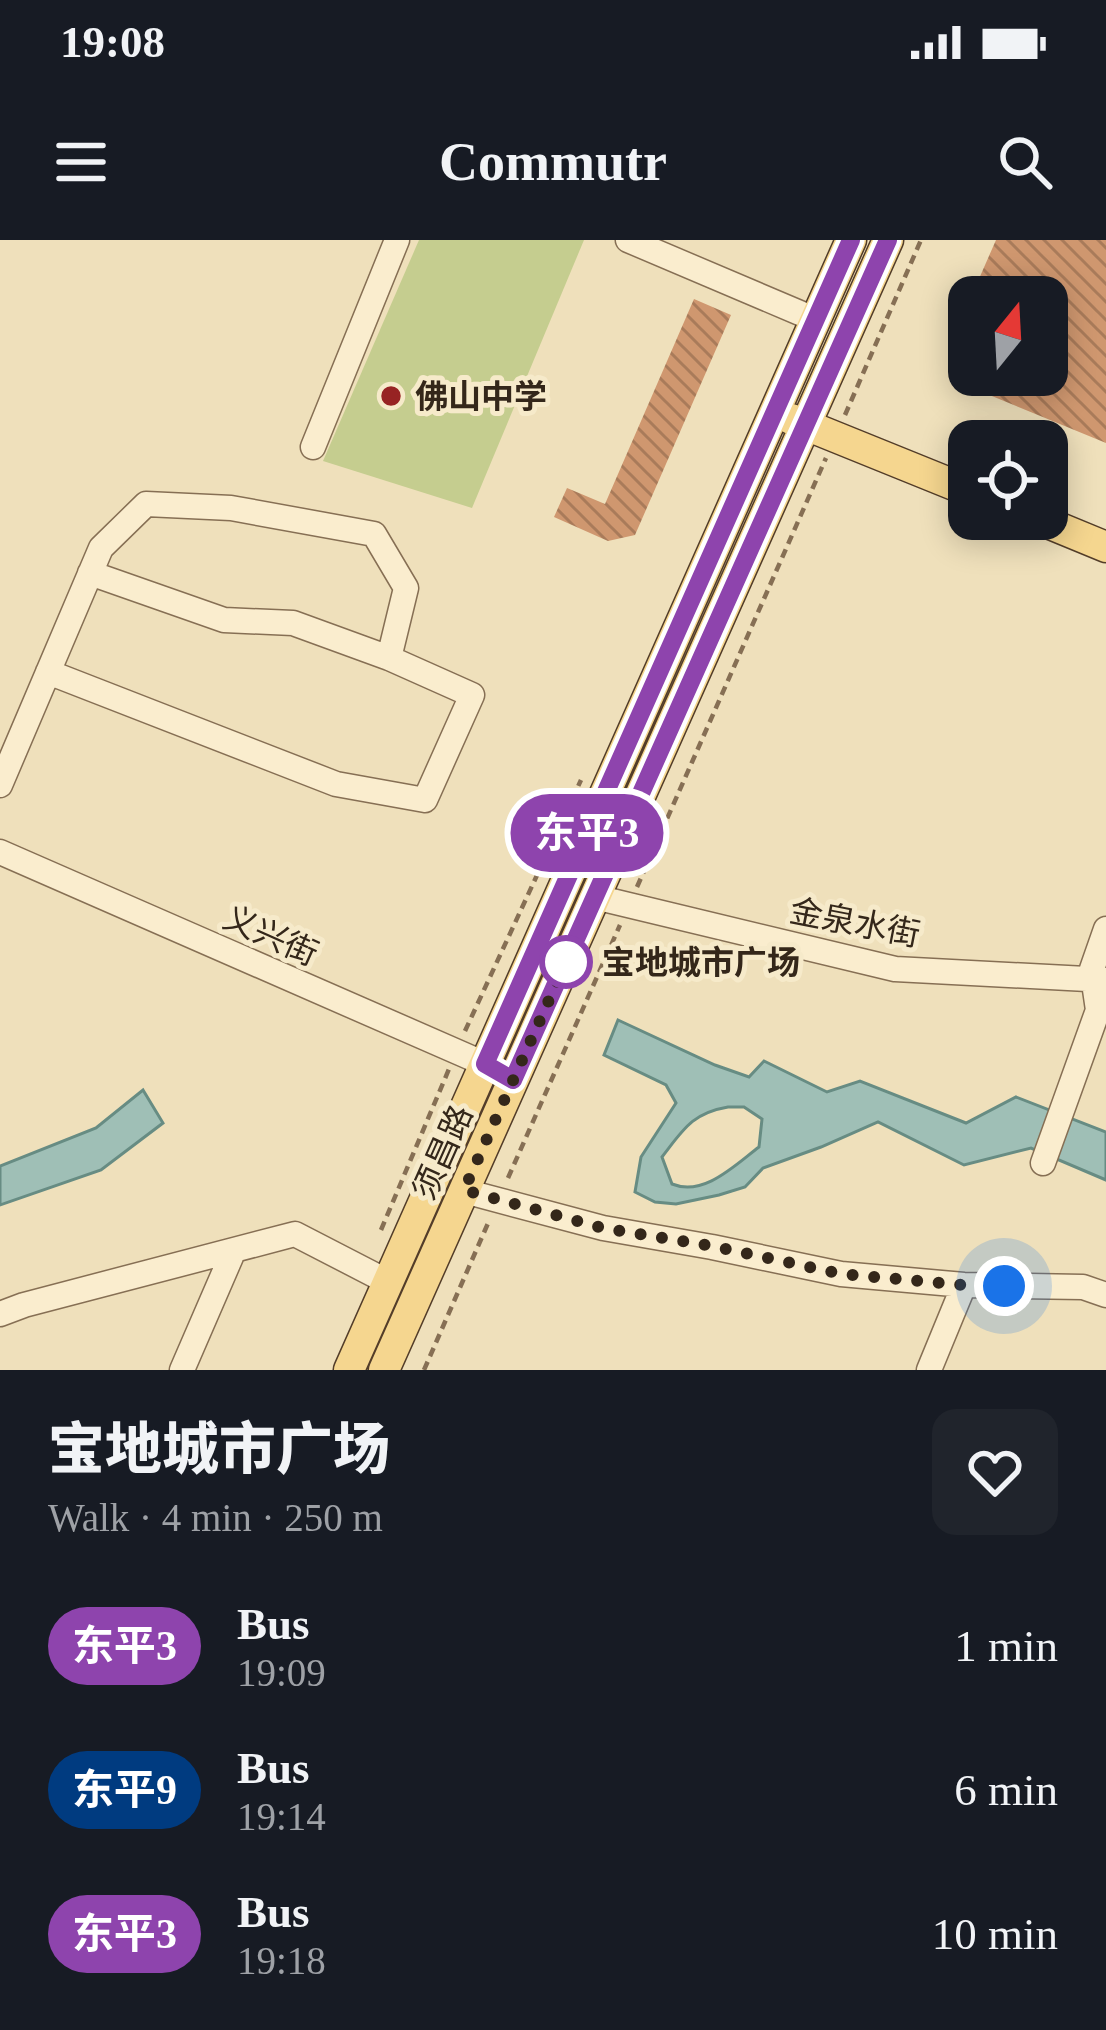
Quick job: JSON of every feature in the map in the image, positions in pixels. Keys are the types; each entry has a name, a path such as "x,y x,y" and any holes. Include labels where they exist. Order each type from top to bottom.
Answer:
{"main road":[{"name":"须昌路","path":"349,1370 850,240"},
{"name":"须昌路","path":"384,1370 888,240"},
{"path":"772,413 948,482"},
{"path":"1068,531 1106,547"}],"street":[{"path":"314,447 397,240"},
{"path":"628,240 814,319"},
{"path":"0,785 100,548 146,504 231,508 374,534 406,588 388,658"},
{"path":"48,672 336,784 425,800 472,695 293,623 224,620 90,573"},
{"name":"义兴街","path":"0,852 513,1080"},
{"name":"金泉水街","path":"595,897 895,969 1100,980"},
{"path":"1043,1163 1098,1010 1100,980 1092,969 1106,929"},
{"path":"464,1190 603,1228 842,1274 964,1285 1083,1287 1106,1295"},
{"path":"0,1314 296,1234 388,1282"},
{"path":"182,1370 235,1250"},
{"path":"929,1370 964,1285"}],"path":[{"path":"424,1370 921,240"}],"green space":[{"path":"419,240 584,240 472,508 323,461"}],"water":[{"path":"618,1020 749,1077 764,1061 827,1092 860,1081 966,1123 1016,1097 1106,1132 1106,1180 1031,1148 964,1165 878,1122 763,1168 745,1187 676,1204 655,1202 635,1192 641,1157 676,1103 666,1085 604,1055","holes":["744,1107 762,1119 759,1147 707,1183 672,1184 662,1157 683,1131 705,1114"]},
{"path":"143,1090 163,1123 101,1170 0,1205 0,1166 96,1128"}],"building":[{"path":"996,240 1106,240 1106,443 1068,427 1068,420 1050,420 992,396 1068,396 1068,276 980,276"},
{"path":"694,299 731,315 635,535 608,541 554,517 567,488 605,504"}],"bus line":[{"name":"东平3","path":"851,240 485,1064 513,1080 888,240"}],"place":[{"name":"佛山中学","path":"391,396"},
{"name":"宝地城市广场","path":"566,962"}],"route":[{"path":"566,962 464,1190 603,1228 842,1274 1004,1286"}]}
